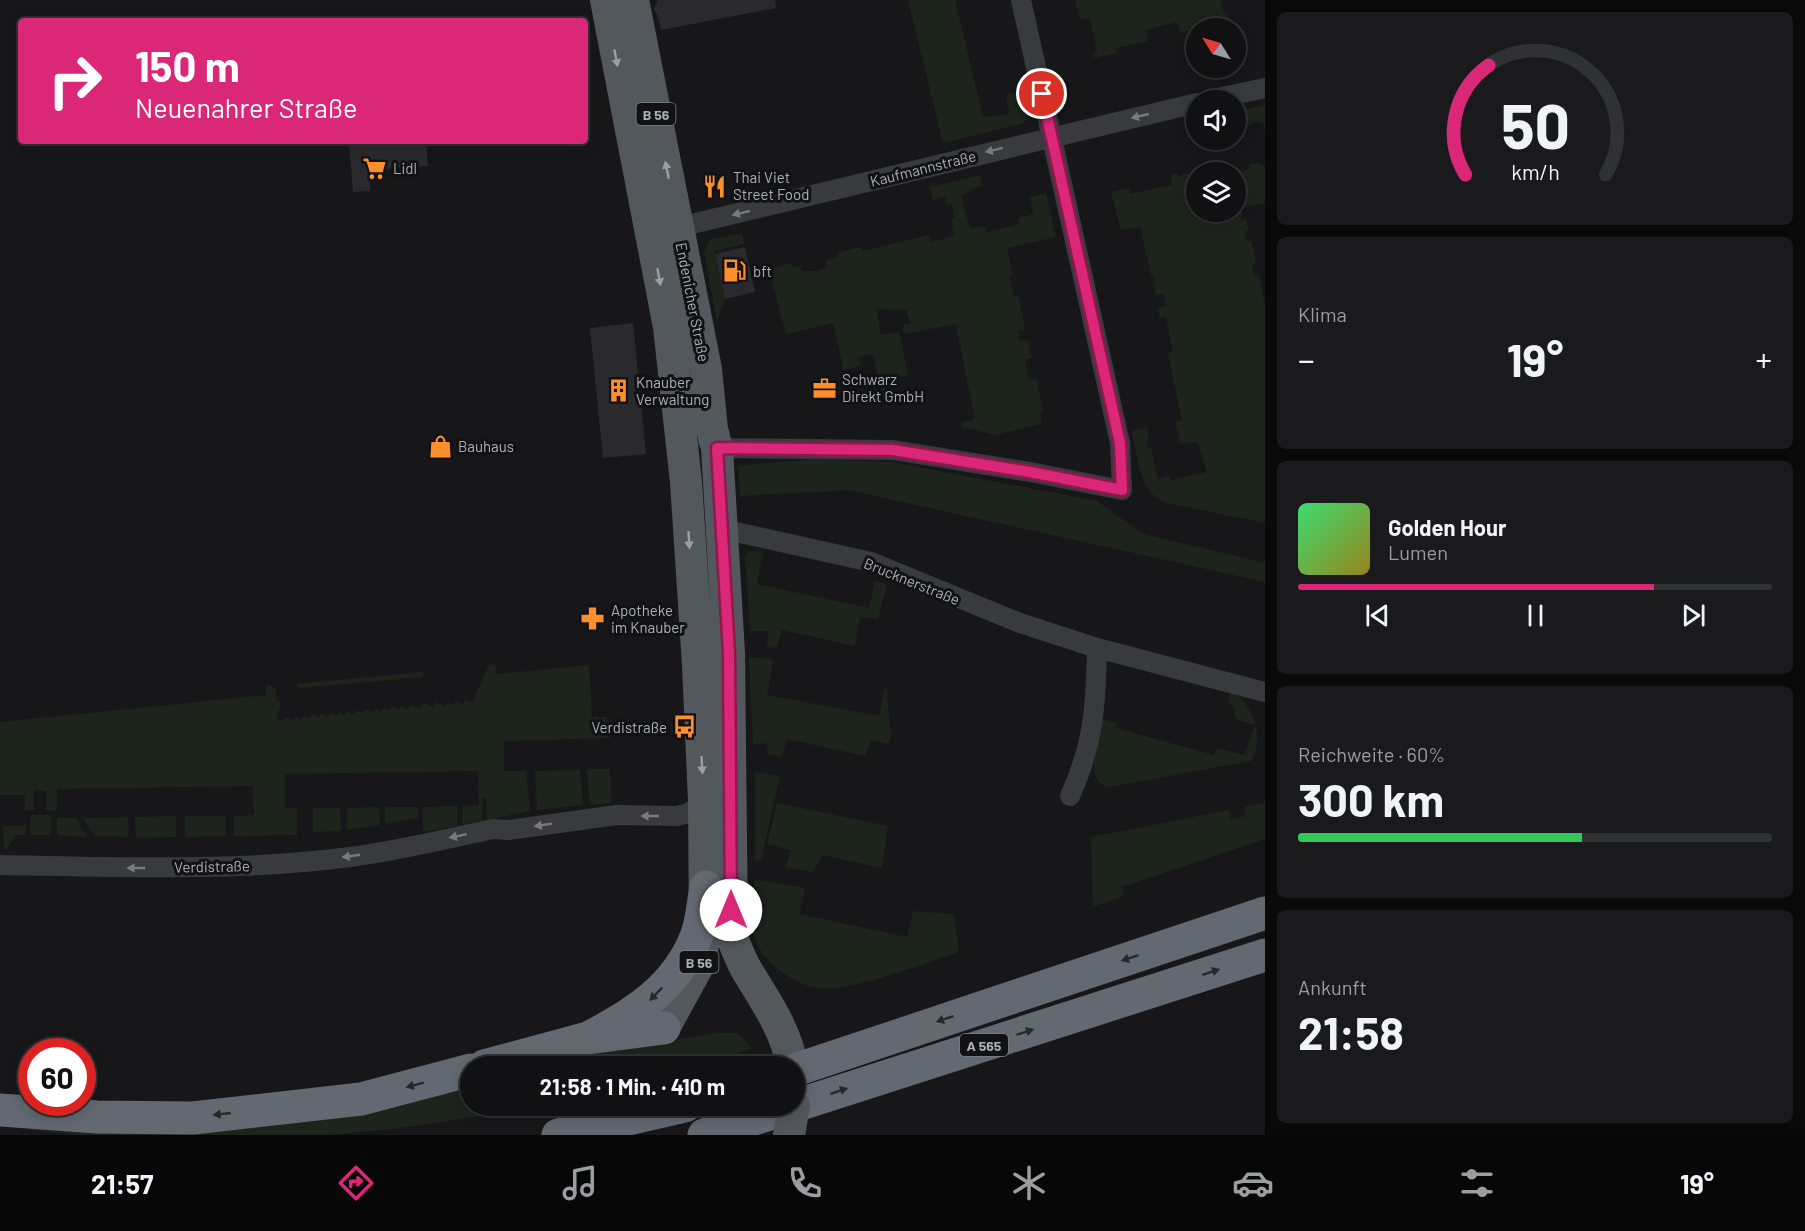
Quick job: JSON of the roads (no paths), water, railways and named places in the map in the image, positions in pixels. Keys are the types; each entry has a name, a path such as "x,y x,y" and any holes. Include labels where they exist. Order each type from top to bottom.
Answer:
{"highway":[{"path":"588,1038 638,1011 678,969 697,935 706,887"},
{"name":"A 565","path":"800,1056 1265,913"},
{"name":"A 565","path":"704,1135 1265,955"},
{"path":"521,1056 588,1038 664,1028"},
{"path":"0,1110 96,1117 193,1118 361,1099 460,1073"},
{"path":"558,1135 641,1116"}],"main road":[{"name":"Endenicher Straße","path":"606,0 664,227 706,369 712,429 717,448 729,653 732,932"},
{"name":"Endenicher Straße","path":"633,0 664,227 669,327 687,482 704,801 705,936 699,964 664,1028"},
{"name":"Endenicher Straße","path":"706,887 732,932 739,953 773,1014 789,1056"},
{"path":"789,1135 792,1116"}],"street":[{"path":"680,420 695,435 717,448 893,450 1030,472 1122,490 1120,443 1021,0"},
{"path":"1246,92 1265,88"},
{"name":"Kaufmannstraße","path":"664,227 1186,105"},
{"name":"Brucknerstraße","path":"722,529 871,562 1020,624 1097,648 1265,692"},
{"path":"1070,796 1084,767 1096,711 1097,648"},
{"name":"Verdistraße","path":"0,866 138,868 257,865 350,857 493,829 508,830 617,815 677,816 689,813 704,801"}],"place":[{"name":"Lidl","path":"375,168"},
{"name":"Thai Viet Street Food","path":"715,186"},
{"name":"bft","path":"735,271"},
{"name":"Schwarz Direkt GmbH","path":"824,388"},
{"name":"Knauber Verwaltung","path":"618,391"},
{"name":"Bauhaus","path":"440,446"},
{"name":"Apotheke im Knauber","path":"593,619"},
{"name":"Verdistraße","path":"685,727"}]}
